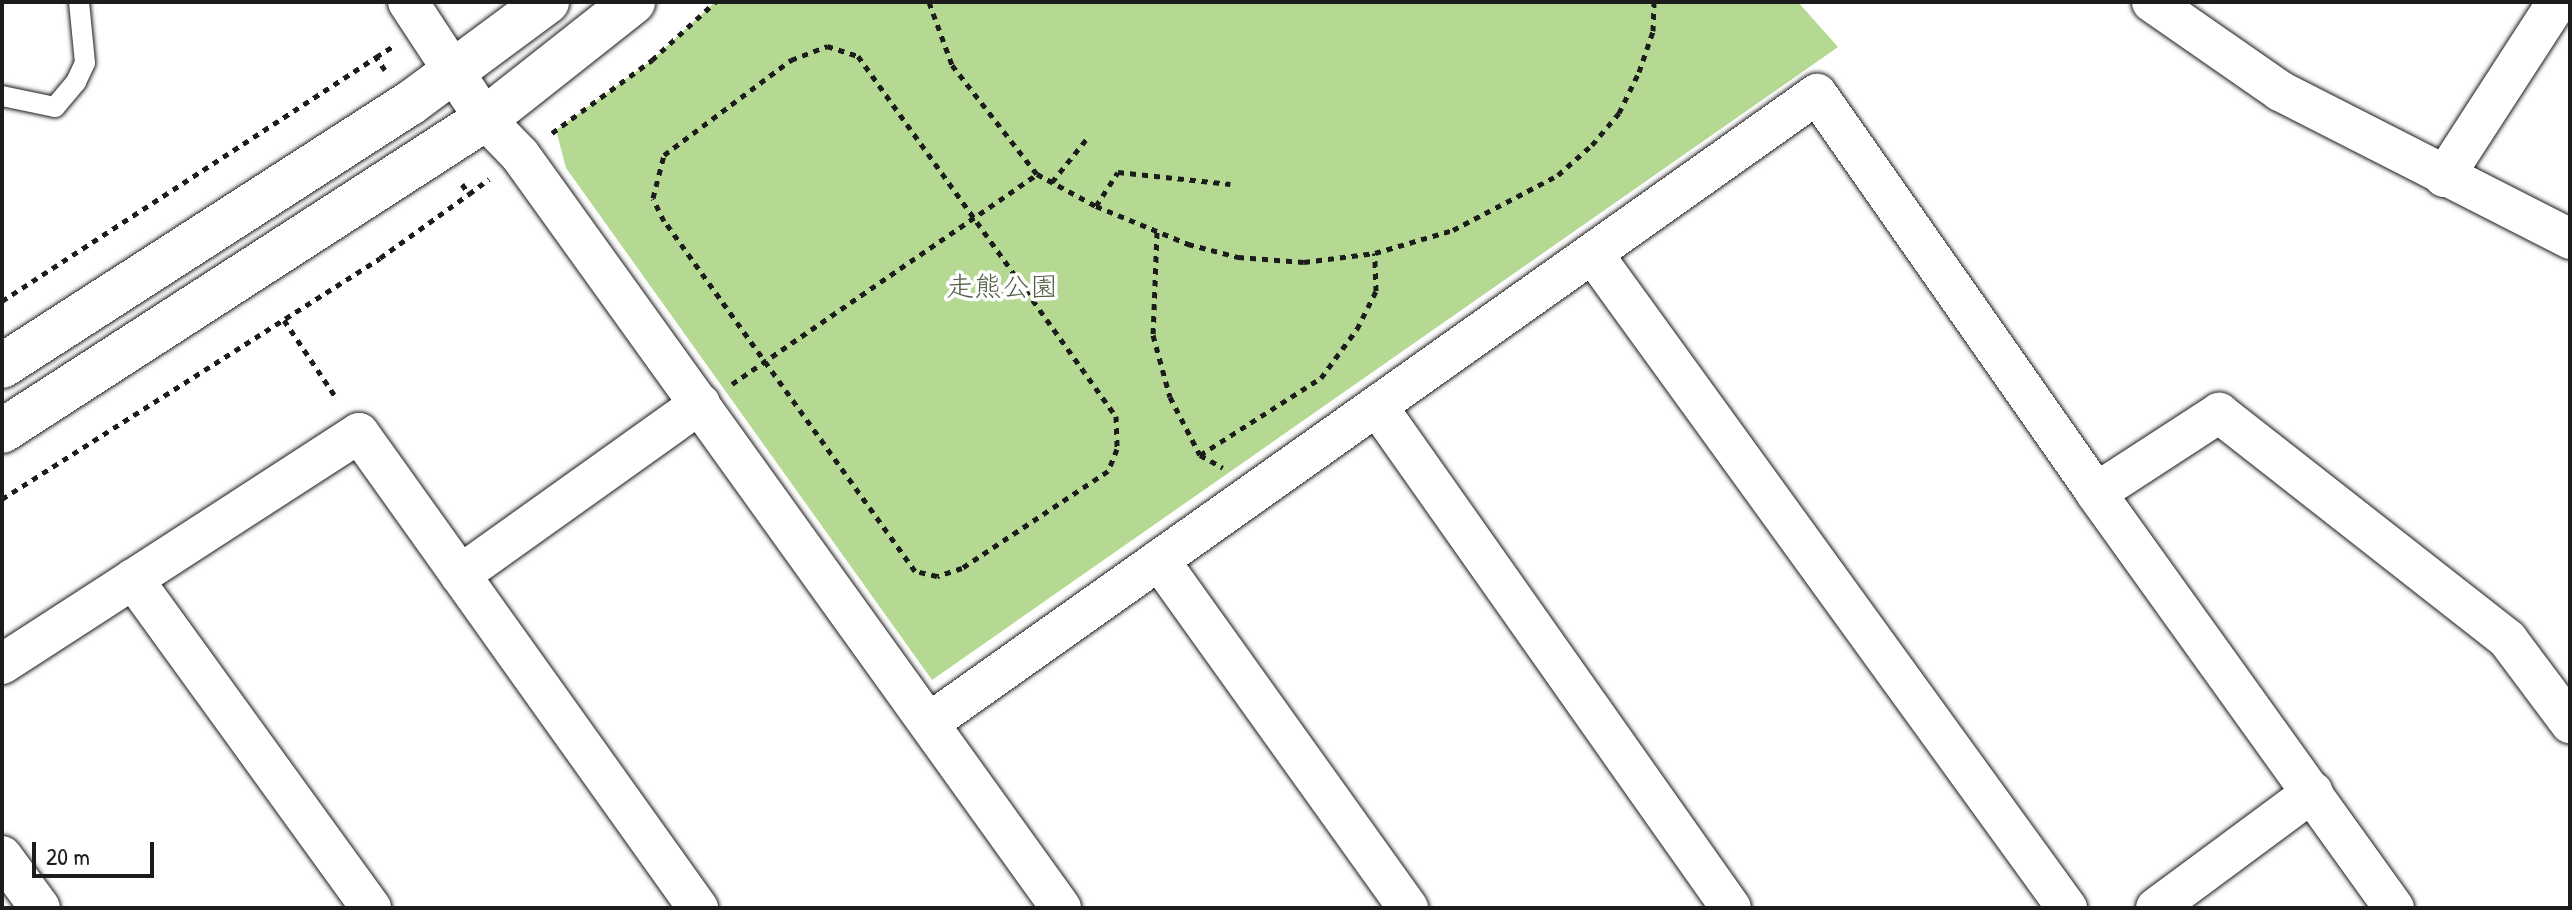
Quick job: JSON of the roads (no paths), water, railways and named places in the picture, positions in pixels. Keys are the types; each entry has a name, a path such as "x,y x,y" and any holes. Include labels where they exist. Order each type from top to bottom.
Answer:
{"street":[{"path":"408,2 485,119 520,155 1061,908"},
{"path":"2,366 455,72 547,2"},
{"path":"2,431 485,119 633,2"},
{"path":"2152,2 2280,91 2570,239"},
{"path":"2444,177 2557,2"},
{"path":"929,723 1817,94 2096,493 2394,908"},
{"path":"1593,254 2067,908"},
{"path":"460,575 700,404"},
{"path":"1377,406 1731,908"},
{"path":"2096,493 2219,413 2508,640 2570,723"},
{"path":"2,664 359,433 698,908"},
{"path":"1159,560 1408,908"},
{"path":"133,579 371,908"},
{"path":"2156,908 2313,792"},
{"path":"2,856 40,908"}],"lane":[{"path":"2,96 55,107 76,82 85,63 79,2"}],"park label":[{"name":"走熊公園","path":"1002,286"}]}
